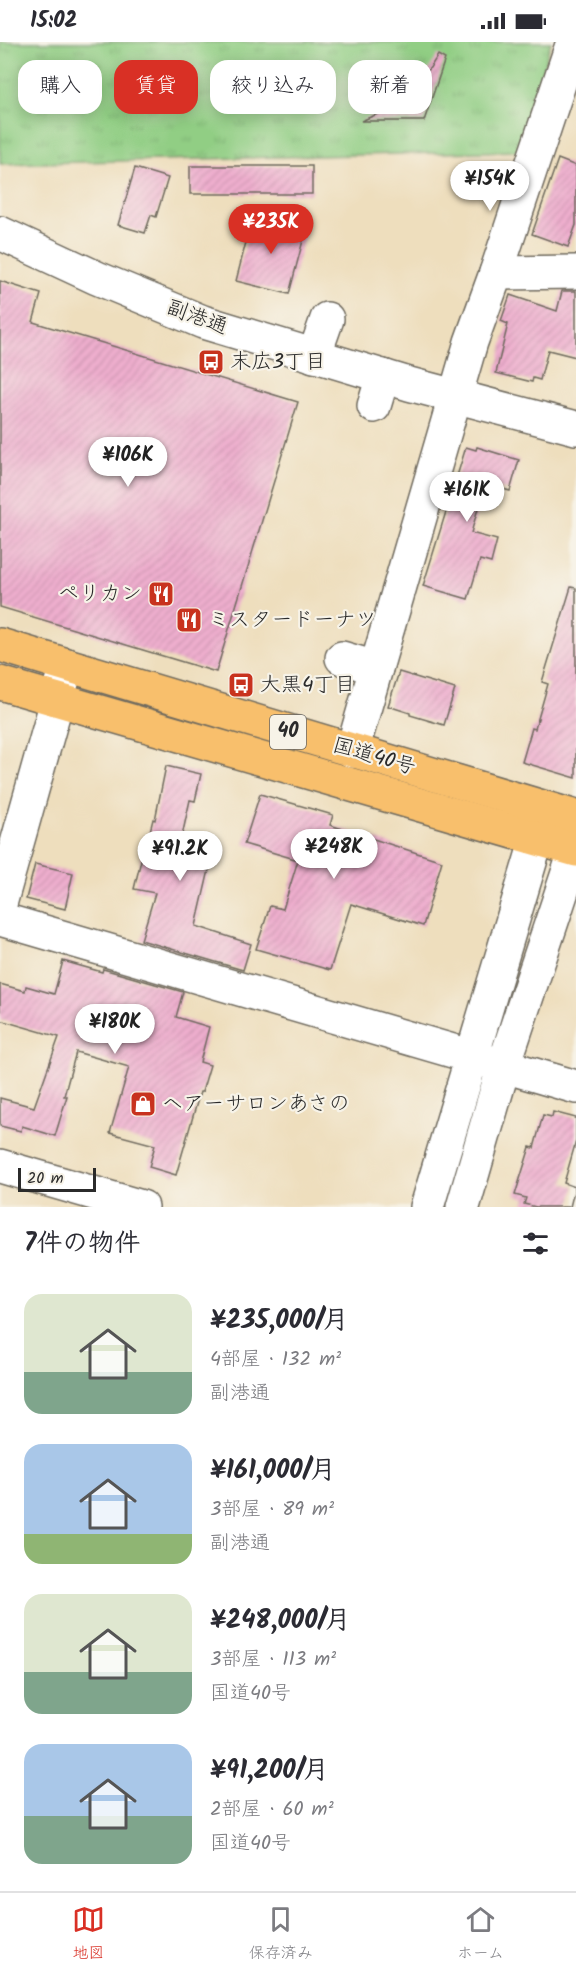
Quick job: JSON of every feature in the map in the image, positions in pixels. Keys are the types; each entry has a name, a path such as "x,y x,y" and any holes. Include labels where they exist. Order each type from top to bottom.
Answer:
{"highway":[{"name":"国道40号","path":"0,645 352,751 553,822 576,850"},
{"name":"国道40号","path":"0,683 57,700 553,822"}],"street":[{"path":"352,751 454,396 573,42"},
{"name":"副港通","path":"0,233 97,278 203,322 315,356 378,391 454,396 576,428"},
{"path":"496,273 576,272"},
{"path":"315,356 327,319"},
{"path":"342,658 376,668"},
{"path":"0,904 67,665"},
{"path":"427,1207 472,1056 553,822"},
{"path":"463,1207 504,1065 576,850"},
{"path":"0,919 576,1087"},
{"path":"0,1166 67,1197 142,1207"}],"green space":[{"path":"0,42 551,42 519,151 0,164"}],"building":[{"path":"438,55 445,59 432,97 432,65"},
{"path":"378,114 426,114 424,121 361,121"},
{"path":"558,159 576,166 576,225 568,247 532,234"},
{"path":"190,166 312,166 312,194 190,194"},
{"path":"135,168 168,178 156,217 151,215 145,233 118,225"},
{"path":"253,215 306,229 289,294 236,281"},
{"path":"0,281 41,294 33,322 298,402 216,672 0,607"},
{"path":"562,291 576,291 576,357 548,350 540,380 533,378 532,382 496,373 508,324 501,321 510,295 557,311"},
{"path":"466,447 476,450 477,447 519,460 510,491 485,484 471,533 497,540 491,563 480,560 468,599 423,586"},
{"path":"571,587 576,588 576,778 522,762 532,728 535,729 548,684 542,682"},
{"path":"399,672 455,689 444,725 388,706"},
{"path":"166,766 201,774 195,801 190,800 176,863 209,870 196,926 251,944 243,970 141,940 155,893 134,889 153,819 155,820"},
{"path":"260,794 333,815 330,825 442,861 423,926 351,904 330,970 256,949 270,906 283,909 298,860 244,844"},
{"path":"35,864 73,873 65,909 26,899"},
{"path":"63,961 102,972 103,969 183,992 176,1017 209,1027 200,1062 210,1065 176,1175 149,1167 155,1145 110,1133 129,1067 76,1052 64,1096 67,1096 55,1136 22,1126 21,1131 0,1126 0,1098 34,1107 59,1037 0,1020 0,984 25,991 26,986 54,994"},
{"path":"553,1112 576,1118 576,1141 564,1183 575,1187 570,1207 536,1207 524,1204 526,1198 515,1195 530,1147 534,1148 543,1115 552,1117"}],"place":[{"name":"末広3丁目","path":"211,362"},
{"name":"ペリカン","path":"161,594"},
{"name":"ミスタードーナツ","path":"189,620"},
{"name":"大黒4丁目","path":"241,685"},
{"name":"ヘアーサロンあさの","path":"143,1104"}]}
